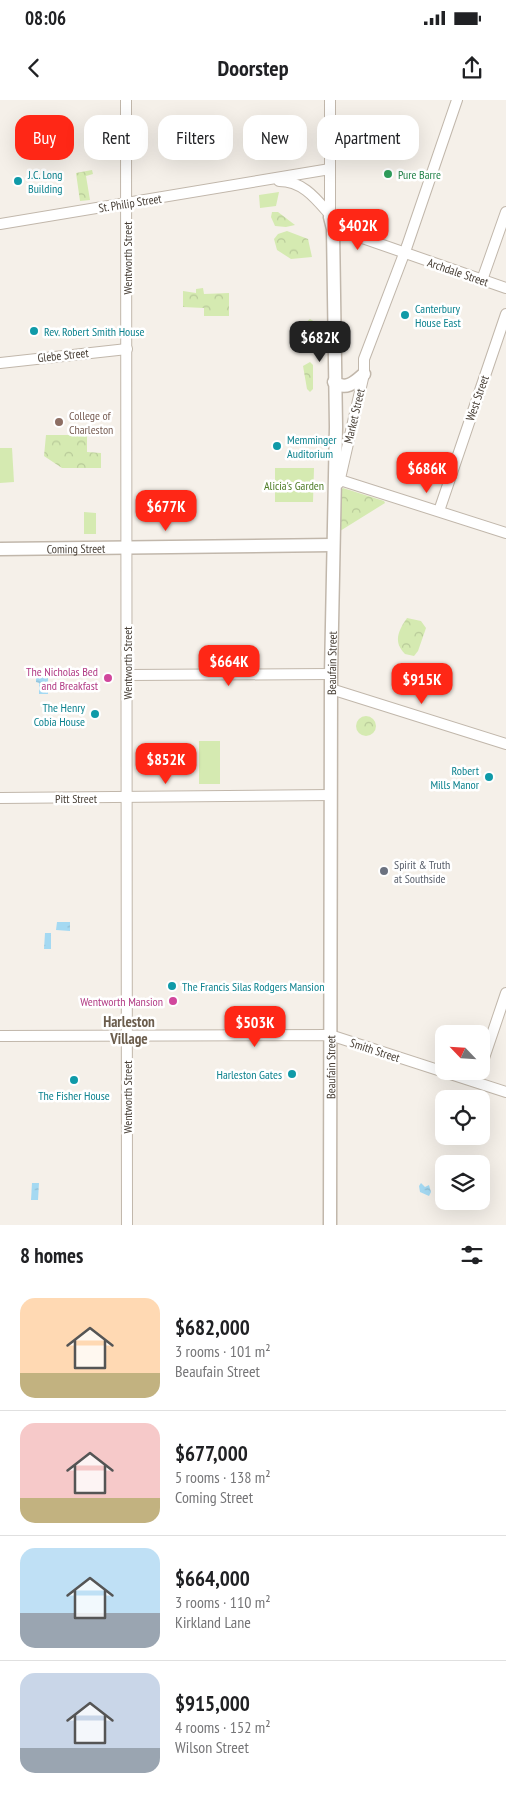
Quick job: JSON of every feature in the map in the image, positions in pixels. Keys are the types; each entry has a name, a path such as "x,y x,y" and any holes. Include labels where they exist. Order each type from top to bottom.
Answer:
{"street":[{"name":"Wentworth Street","path":"126,100 128,546 127,1225"},
{"name":"Beaufain Street","path":"330,100 330,217 333,234 336,427 332,544 331,674 330,1225"},
{"name":"Market Street","path":"334,506 364,374 364,360 404,254 457,100"},
{"name":"St. Philip Street","path":"0,224 330,170"},
{"name":"St. Philip Street","path":"260,182 286,181 304,189 323,205 330,217"},
{"path":"482,280 506,212"},
{"name":"Archdale Street","path":"330,217 337,225 351,234 506,288"},
{"name":"West Street","path":"439,511 506,314"},
{"name":"Glebe Street","path":"0,363 127,349"},
{"path":"334,382 341,386 348,386 364,374"},
{"path":"340,480 506,533"},
{"name":"Coming Street","path":"0,549 332,544"},
{"path":"127,675 331,674"},
{"path":"331,689 506,744"},
{"name":"Pitt Street","path":"0,798 331,795"},
{"path":"490,1040 506,993"},
{"name":"Smith Street","path":"0,1036 330,1035 506,1092"}],"green space":[{"path":"92,170 93,174 86,176 90,200 80,201 76,173"},
{"path":"279,192 276,206 260,208 259,195"},
{"path":"272,212 278,212 295,225 286,227 275,226 271,217"},
{"path":"287,231 308,239 312,257 291,259 277,250 274,239 278,234"},
{"path":"203,288 204,294 229,293 229,316 204,316 204,308 183,307 183,291 196,293 196,289"},
{"path":"310,319 315,322 312,341 306,336 305,329 305,323"},
{"path":"310,362 313,365 313,389 310,392 307,389 303,366"},
{"path":"46,435 87,435 87,452 101,453 101,468 62,468 44,456"},
{"path":"0,448 12,448 14,482 0,483"},
{"name":"Alicia's Garden","path":"275,468 314,468 313,502 275,502"},
{"path":"343,488 384,501 385,503 340,531 341,490"},
{"path":"84,512 96,513 96,534 84,534"},
{"path":"407,618 421,621 426,628 418,651 414,656 405,654 401,650 398,641 399,632"},
{"path":"362,716 370,716 376,722 376,730 370,736 362,736 356,730 356,722"},
{"path":"199,741 220,741 220,784 199,784"}],"water":[{"path":"36,677 48,677 48,694 39,694 39,683 36,682"},
{"path":"57,922 70,922 70,931 56,930"},
{"path":"45,933 51,933 51,949 44,949"},
{"path":"32,1183 39,1183 38,1200 31,1200"},
{"path":"421,1183 425,1187 429,1185 431,1192 429,1196 420,1192 419,1186"}],"place":[{"name":"Pure Barre","path":"388,174"},
{"name":"J.C. Long Building","path":"18,181"},
{"name":"Canterbury House East","path":"405,315"},
{"name":"Rev. Robert Smith House","path":"34,331"},
{"name":"College of Charleston","path":"59,422"},
{"name":"Memminger Auditorium","path":"277,446"},
{"name":"The Nicholas Bed and Breakfast","path":"108,678"},
{"name":"The Henry Cobia House","path":"95,714"},
{"name":"Robert Mills Manor","path":"489,777"},
{"name":"Spirit & Truth at Southside","path":"384,871"},
{"name":"The Francis Silas Rodgers Mansion","path":"172,986"},
{"name":"Wentworth Mansion","path":"173,1001"},
{"name":"Harleston Gates","path":"292,1074"},
{"name":"The Fisher House","path":"74,1080"}],"district":[{"name":"Harleston Village","path":"129,1030"}]}
